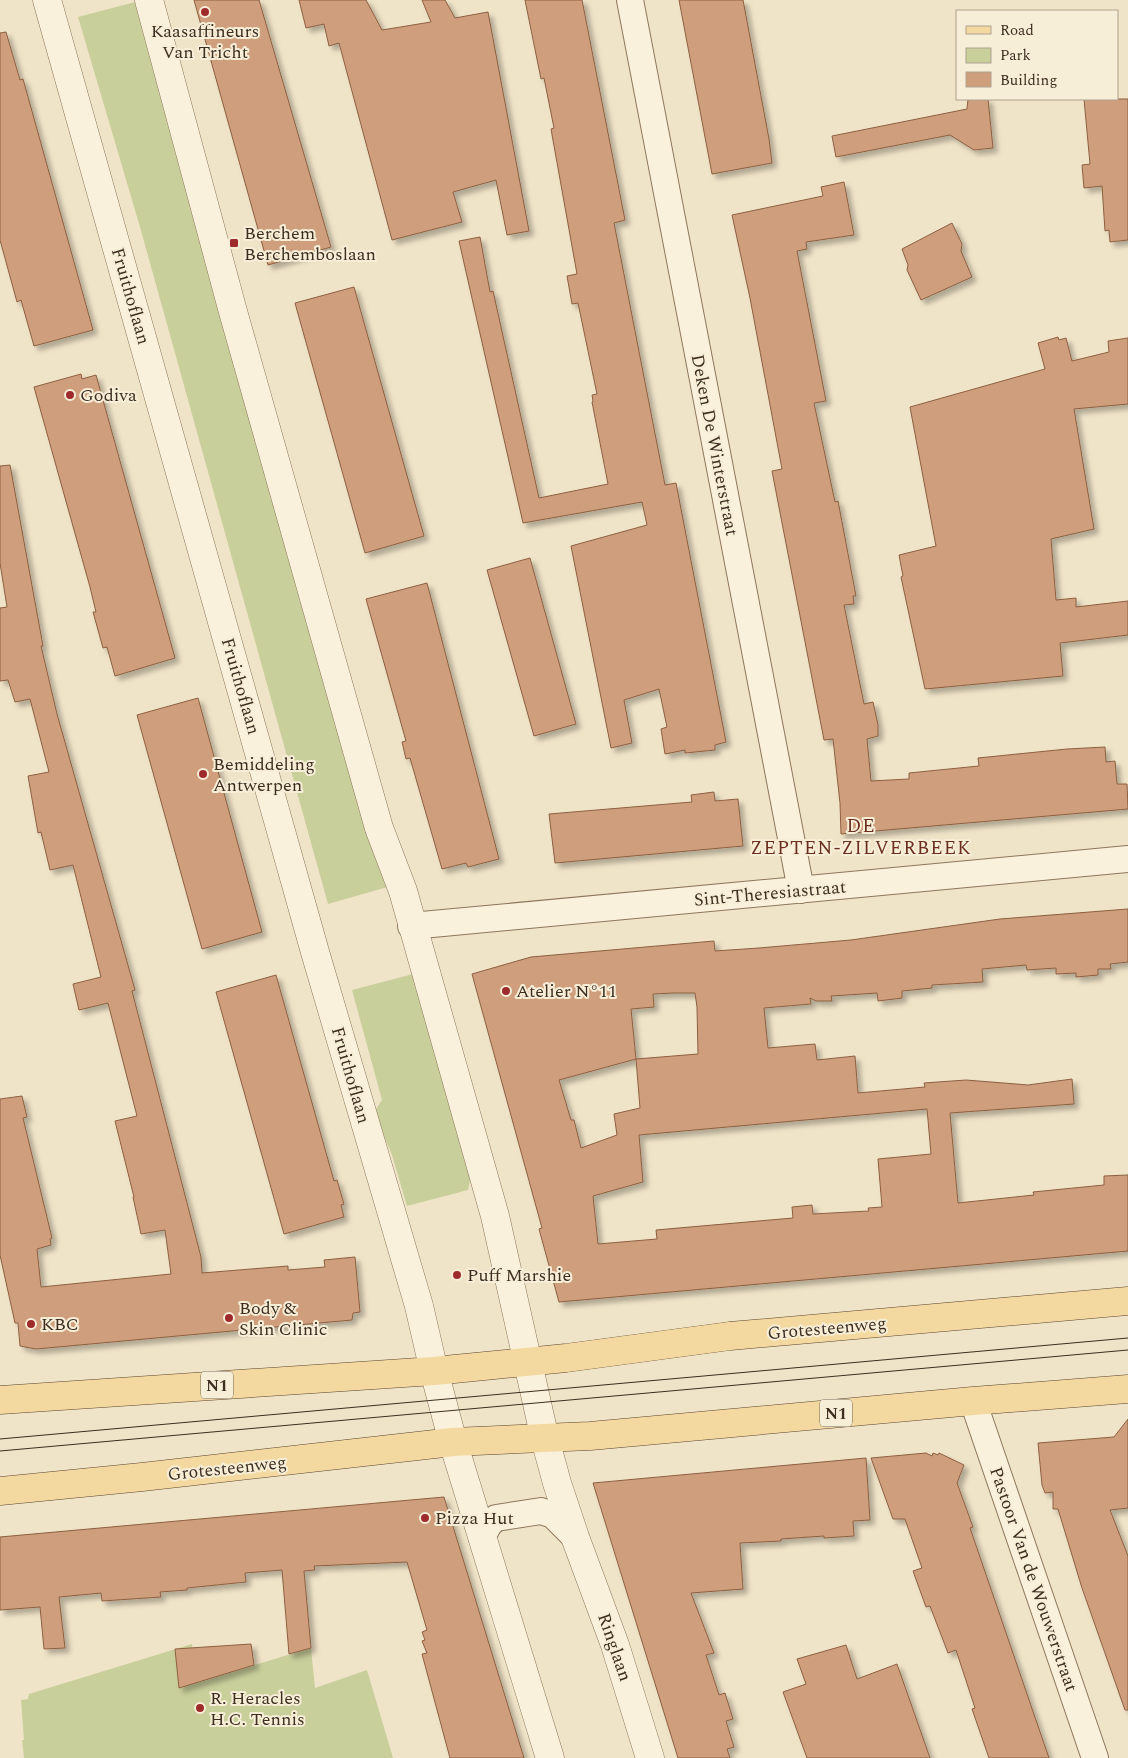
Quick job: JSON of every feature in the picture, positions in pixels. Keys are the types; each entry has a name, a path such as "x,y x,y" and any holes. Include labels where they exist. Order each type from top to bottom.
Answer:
{"main road":[{"name":"Grotesteenweg","path":"527,1362 730,1336 1128,1301"},
{"name":"N1","path":"0,1400 434,1371 527,1362"},
{"name":"N1","path":"453,1442 590,1436 1128,1388"},
{"name":"Grotesteenweg","path":"0,1491 453,1442"}],"street":[{"name":"Fruithoflaan","path":"47,0 315,952 419,1306 453,1442"},
{"path":"148,0 232,308 379,828 402,891 495,1216 516,1304 527,1362"},
{"name":"Deken De Winterstraat","path":"630,0 801,890"},
{"name":"Sint-Theresiastraat","path":"411,926 1128,860"},
{"name":"Ringlaan","path":"527,1362 545,1439 575,1538 615,1644 650,1758"},
{"name":"Pastoor Van de Wouwerstraat","path":"972,1401 1095,1758"},
{"path":"453,1442 550,1758"},
{"name":"Ringlaan","path":"482,1536 489,1524 496,1518 541,1512 552,1515 575,1538"}],"green space":[{"path":"135,2 367,831 391,886 328,904 140,227 78,17"},
{"path":"417,973 472,1170 468,1190 407,1206 392,1155 374,1112 382,1100 352,990"},
{"name":"R. Heracles H.C. Tennis","path":"192,1644 196,1683 311,1648 315,1688 367,1670 393,1758 24,1758 21,1700 28,1699 29,1694"}],"building":[{"path":"194,0 259,0 331,247 268,265"},
{"path":"299,0 366,0 382,30 431,22 422,0 445,0 455,18 488,12 529,231 507,235 496,180 453,192 462,222 392,240 339,43 329,46 324,24 306,28"},
{"path":"525,0 582,0 625,220 614,223 665,485 676,483 726,742 715,745 715,750 685,753 685,750 665,754 661,729 667,727 659,689 624,700 632,743 611,748 571,546 647,525 642,502 523,523 459,241 480,237 490,292 493,291 539,498 608,484 592,402 592,395 597,394 578,303 572,304 567,276 577,274 551,129 554,128 544,78 541,79"},
{"path":"679,0 743,0 772,163 712,174"},
{"path":"6,32 20,80 23,79 93,330 34,346 21,300 17,302 0,240 0,33"},
{"path":"1128,99 1128,240 1110,242 1109,230 1105,231 1102,186 1084,188 1082,165 1090,164 1084,100"},
{"path":"968,100 988,100 993,148 974,150 950,135 836,157 832,136 967,109"},
{"path":"844,182 854,235 806,242 807,249 797,251 826,401 814,403 835,502 838,501 856,596 853,596 854,604 844,605 864,704 873,702 878,725 878,736 867,739 871,781 909,779 909,773 979,766 978,758 1105,747 1106,762 1115,761 1117,784 1127,784 1128,809 841,834 840,803 833,739 824,740 772,471 782,469 750,298 732,215 823,196 821,187"},
{"path":"952,223 962,244 961,251 972,277 921,300 907,270 908,265 902,249"},
{"path":"354,287 424,536 365,553 295,303"},
{"path":"1058,337 1059,340 1066,338 1072,361 1109,352 1108,341 1128,338 1128,404 1074,409 1094,529 1051,539 1056,600 1076,598 1076,607 1128,601 1128,635 1060,643 1063,676 925,689 901,577 903,576 899,555 936,546 910,407 1045,369 1038,343"},
{"path":"81,374 82,379 96,375 175,658 115,676 107,647 103,648 93,612 96,612 90,587 34,387"},
{"path":"10,465 43,646 41,646 57,714 135,990 132,991 201,1257 202,1273 288,1266 288,1270 325,1267 324,1260 355,1257 360,1312 353,1313 352,1320 36,1349 20,1346 18,1323 15,1323 0,1255 0,1099 22,1096 27,1117 23,1118 52,1238 50,1239 51,1245 37,1249 41,1287 171,1274 165,1230 141,1234 115,1121 137,1116 108,1003 79,1010 73,984 101,977 73,865 50,870 41,832 38,833 28,776 49,772 30,699 15,702 8,680 0,681 0,608 7,607 0,563 0,466"},
{"path":"530,558 576,724 534,736 487,570"},
{"path":"427,583 499,859 468,867 466,863 442,869 410,758 406,759 402,742 406,741 366,599"},
{"path":"198,698 262,932 202,949 137,715"},
{"path":"714,792 715,801 738,799 743,846 555,863 549,814 692,802 691,795"},
{"path":"1128,909 1128,962 1110,964 1111,969 1098,969 1098,975 1076,977 1076,973 1056,974 1056,968 1027,970 1026,965 982,969 983,982 932,985 932,988 902,991 902,998 878,1001 877,993 831,996 832,1001 816,1001 810,998 811,1004 764,1008 768,1048 815,1044 817,1060 855,1056 858,1093 925,1087 924,1083 966,1080 1028,1085 1072,1079 1074,1104 950,1113 958,1203 1034,1195 1033,1192 1104,1185 1104,1176 1128,1175 1128,1251 559,1302 539,1229 542,1228 472,974 531,957 714,941 715,951 759,948 851,940 1000,919","holes":["695,993 698,1054 636,1059 631,1009 654,1007 653,994","636,1059 640,1108 614,1114 617,1135 581,1148 574,1120 571,1120 559,1080","927,1109 931,1154 878,1159 882,1207 868,1208 869,1211 813,1214 812,1205 792,1207 793,1218 656,1230 657,1239 598,1244 593,1196 643,1182 639,1135"]},
{"path":"276,975 334,1181 337,1180 344,1204 341,1205 344,1217 284,1234 216,992"},
{"path":"1128,1419 1128,1508 1110,1510 1128,1556 1128,1710 1125,1710 1082,1588 1058,1509 1053,1509 1053,1492 1045,1493 1042,1485 1038,1443 1114,1437"},
{"path":"926,1453 932,1456 933,1453 938,1455 939,1453 964,1465 957,1483 973,1527 970,1528 1049,1758 989,1758 972,1709 975,1708 956,1650 948,1653 930,1606 926,1607 913,1571 922,1568 905,1519 893,1519 871,1458"},
{"path":"866,1458 870,1520 853,1521 854,1536 824,1538 824,1536 740,1543 743,1589 691,1593 714,1653 706,1655 719,1695 725,1693 733,1719 726,1721 734,1747 727,1749 730,1758 678,1758 593,1483"},
{"path":"444,1497 524,1758 450,1758 422,1654 427,1653 422,1641 425,1640 422,1632 427,1630 407,1562 314,1566 315,1570 304,1571 311,1648 289,1654 282,1570 245,1573 246,1582 160,1592 161,1597 102,1601 101,1593 59,1597 65,1648 44,1649 40,1607 0,1610 0,1537"},
{"path":"251,1644 254,1665 179,1688 175,1649"},
{"path":"846,1645 857,1679 897,1664 930,1758 807,1758 783,1692 806,1684 797,1659"}],"tram line":[{"path":"0,1439 1128,1338"},
{"path":"0,1451 1128,1350"}],"place":[{"name":"Kaasaffineurs Van Tricht","path":"205,12"},
{"name":"Berchem Berchemboslaan","path":"234,243"},
{"name":"Godiva","path":"70,395"},
{"name":"Bemiddeling Antwerpen","path":"203,774"},
{"name":"Atelier N°11","path":"506,991"},
{"name":"Puff Marshie","path":"457,1275"},
{"name":"Body & Skin Clinic","path":"229,1318"},
{"name":"KBC","path":"31,1324"},
{"name":"Pizza Hut","path":"425,1518"},
{"name":"R. Heracles H.C. Tennis","path":"200,1708"}],"district":[{"name":"DE ZEPTEN-ZILVERBEEK","path":"861,836"}]}
